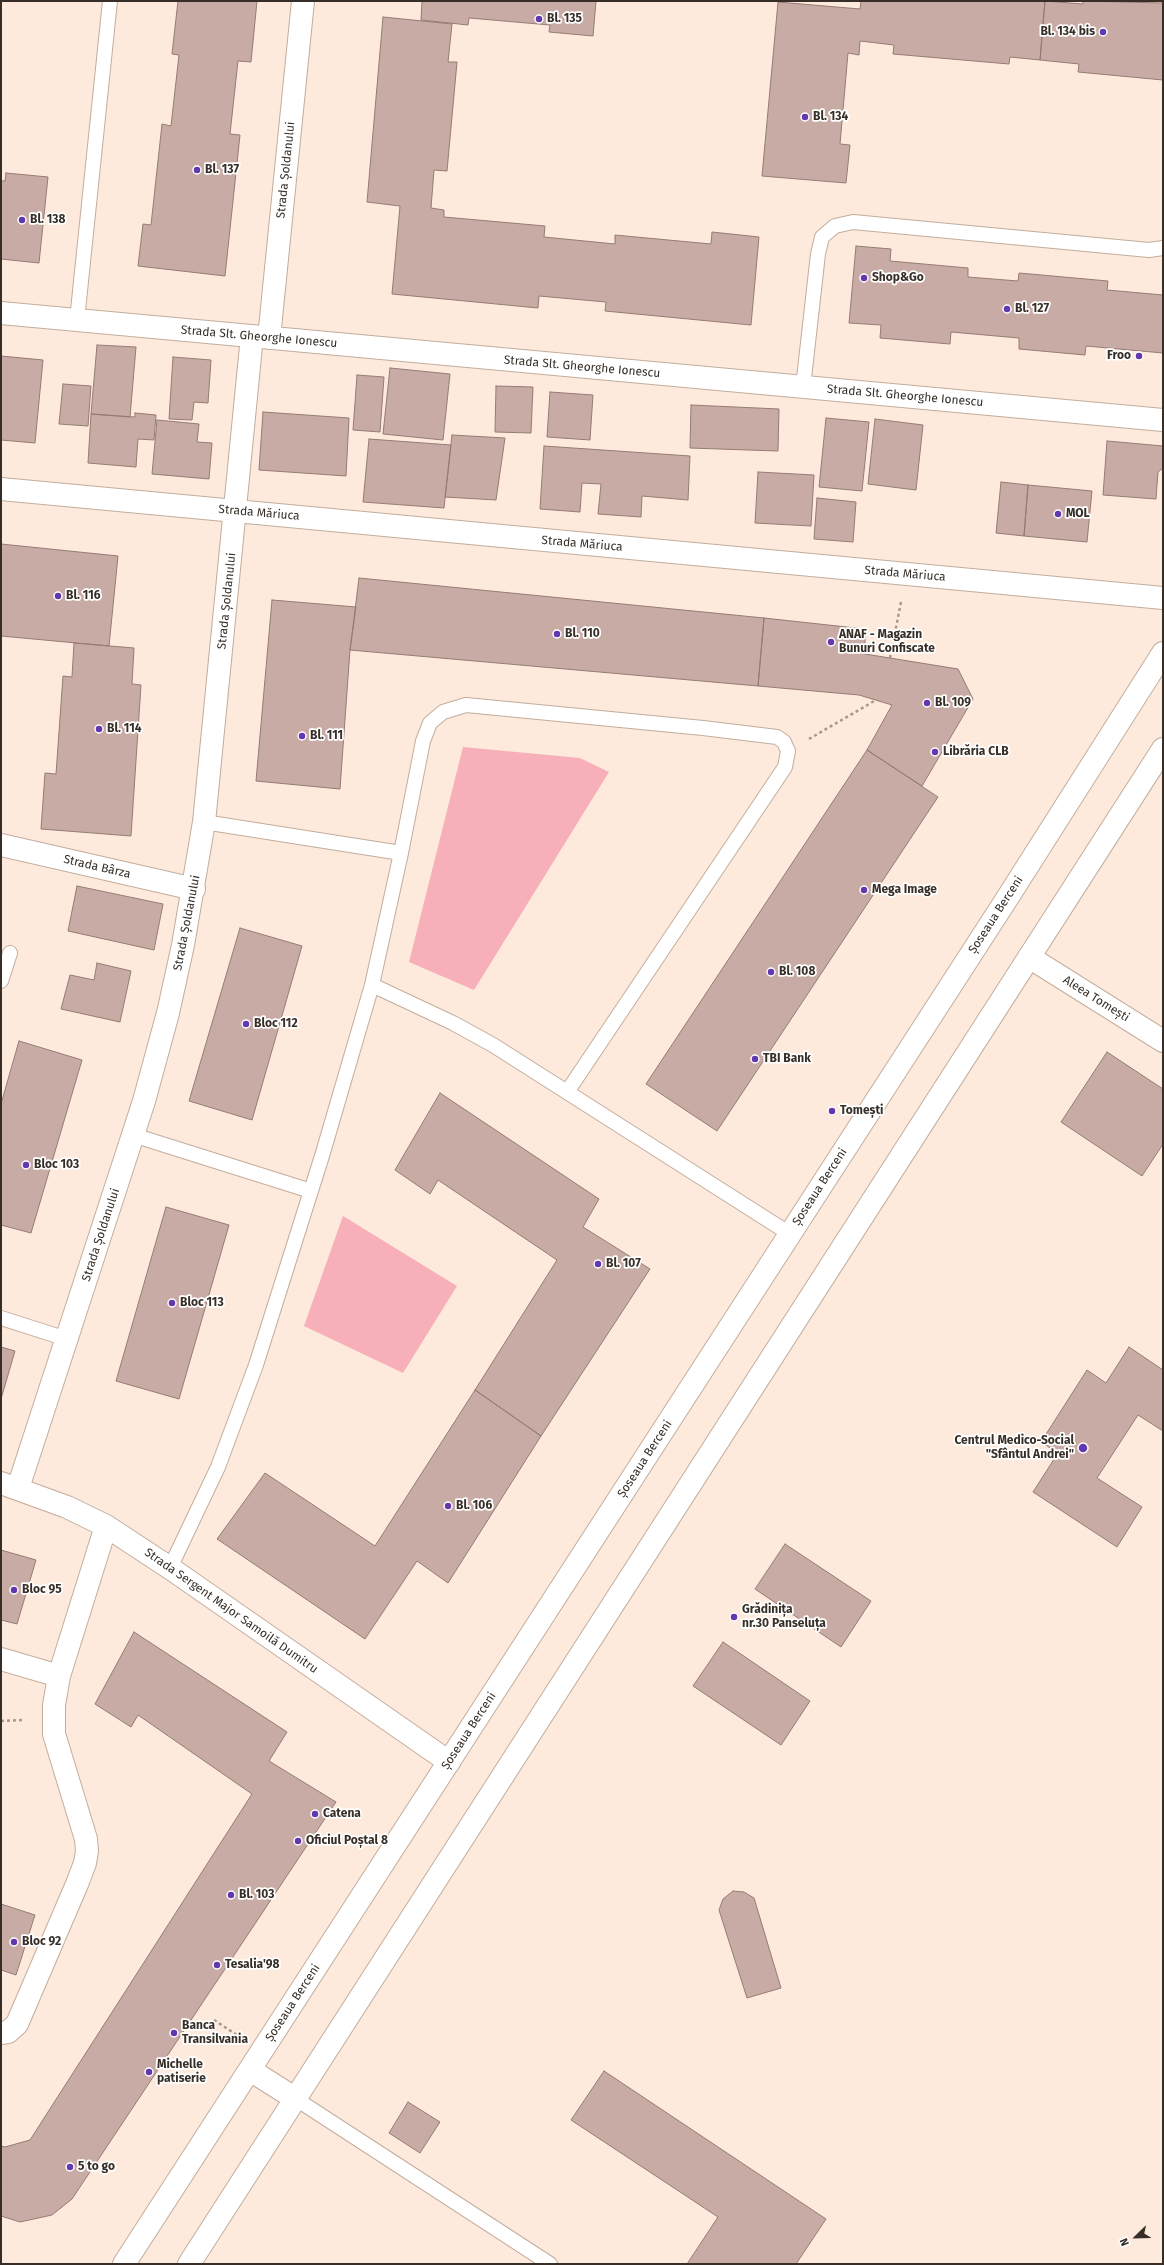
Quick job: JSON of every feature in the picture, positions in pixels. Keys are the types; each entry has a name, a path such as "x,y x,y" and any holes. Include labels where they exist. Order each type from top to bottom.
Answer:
{"street":[{"name":"Strada Șoldanului","path":"9,1485 67,1339 133,1135 168,1013 194,888 204,822 236,511 303,1"},
{"name":"Strada Slt. Gheorghe Ionescu","path":"1,313 1163,420"},
{"name":"Strada Măriuca","path":"1,489 1163,598"},
{"name":"Șoseaua Berceni","path":"124,2264 1004,904 1163,653"},
{"path":"189,2264 1163,749"},
{"name":"Strada Bârza","path":"1,845 194,888"},
{"name":"Aleea Tomești","path":"1029,957 1163,1042"},
{"name":"Strada Sergent Major Samoilă Dumitru","path":"9,1485 67,1507 106,1526 170,1568 449,1762"},
{"path":"1,2033 8,2032 17,2024 85,1863 86,1839 54,1734 54,1706 59,1676 106,1526"},
{"path":"1,1659 59,1676"},
{"path":"250,2070 296,2098"}],"lane":[{"path":"77,320 110,1"},
{"path":"803,386 818,254 822,237 835,226 853,222 1149,250 1163,248"},
{"path":"170,1568 218,1467 256,1366 311,1191 372,985 401,853 423,741 430,723 443,712 466,705 703,728 777,737 784,742 788,751 785,768 567,1092"},
{"path":"204,822 401,853"},
{"path":"1,981 10,953"},
{"path":"372,985 486,1041 790,1234"},
{"path":"133,1135 311,1191"},
{"path":"1,1318 67,1339"},
{"path":"296,2098 550,2264"}],"path":[{"path":"890,658 906,574"},
{"path":"788,751 876,700"}],"shaded area":[{"path":"463,747 580,758 609,772 474,990 409,962"},
{"path":"343,1216 457,1286 403,1373 304,1326"}],"building":[{"name":"Bl. 137","path":"178,1 257,1 251,62 238,61 230,134 240,135 225,276 138,266 143,224 151,225 162,124 171,126 179,55 172,54"},
{"name":"Bl. 135","path":"422,1 596,1 593,36 549,32 550,25 469,18 468,25 421,20"},
{"name":"Bl. 134","path":"861,1 1045,1 1040,60 1010,57 1009,64 893,54 894,45 860,41 859,55 848,53 840,144 850,145 846,183 762,176 778,2 860,9"},
{"name":"Bl. 134 bis","path":"1045,1 1083,4 1083,1 1163,3 1163,80 1078,72 1079,64 1040,60"},
{"path":"383,17 452,24 448,62 457,62 447,171 434,170 431,208 444,210 444,217 545,226 544,237 615,244 615,235 711,244 712,232 759,237 751,325 605,311 606,302 539,296 538,308 392,294 400,206 367,202"},
{"name":"Bl. 138","path":"6,173 48,177 39,263 1,259 1,181 5,181"},
{"name":"Bl. 127","path":"856,246 891,249 890,261 968,268 968,277 1018,281 1019,273 1108,281 1107,290 1163,295 1163,353 1086,346 1085,355 1019,349 1019,338 951,332 950,344 880,338 881,325 849,323"},
{"path":"97,345 136,347 130,417 91,414"},
{"path":"1,356 43,360 35,443 1,440"},
{"path":"173,357 211,360 208,403 194,402 192,420 169,419"},
{"path":"390,368 450,374 443,440 383,434"},
{"path":"357,375 384,377 380,432 353,430"},
{"path":"63,384 91,386 88,426 59,424"},
{"path":"496,386 533,387 531,433 495,432"},
{"path":"550,392 593,395 590,440 547,437"},
{"path":"691,405 779,409 778,451 690,448"},
{"path":"263,412 349,418 346,476 259,470"},
{"path":"135,413 156,415 154,440 138,439 136,467 88,463 91,414 135,417"},
{"path":"826,418 869,422 862,491 819,487"},
{"path":"875,419 923,425 916,490 868,484"},
{"path":"157,420 199,424 197,442 212,443 209,479 152,474"},
{"path":"452,435 505,438 496,500 445,497"},
{"path":"369,439 451,445 444,508 363,502"},
{"path":"1107,441 1163,446 1163,468 1158,472 1156,499 1103,495"},
{"path":"544,446 690,456 688,500 642,496 641,517 598,514 601,484 582,483 580,512 540,509"},
{"path":"758,472 814,475 811,526 755,523"},
{"path":"1001,482 1028,485 1024,536 996,533"},
{"name":"MOL","path":"1028,485 1092,491 1087,542 1024,536"},
{"path":"817,498 856,502 853,542 814,539"},
{"name":"Bl. 116","path":"1,544 118,556 109,646 1,636"},
{"name":"Bl. 110","path":"359,578 764,618 758,686 350,650"},
{"name":"Bl. 111","path":"272,600 356,607 350,650 340,789 256,781"},
{"name":"Bl. 109","path":"764,618 865,629 865,654 958,669 973,699 922,786 867,750 892,705 859,695 758,686"},
{"name":"Bl. 114","path":"74,643 134,648 132,684 141,685 131,836 41,829 45,773 56,774 63,676 72,677"},
{"name":"Bl. 108","path":"867,750 938,797 717,1131 646,1084"},
{"path":"77,886 163,904 154,950 68,931"},
{"name":"Bloc 112","path":"240,928 302,946 252,1120 189,1101"},
{"path":"97,963 131,971 120,1022 61,1009 70,975 94,980"},
{"name":"Bloc 103","path":"19,1041 82,1060 31,1233 1,1225 1,1104"},
{"path":"1107,1052 1163,1089 1163,1144 1142,1176 1061,1122"},
{"name":"Bl. 107","path":"440,1093 599,1199 583,1227 650,1269 541,1436 475,1390 557,1260 438,1180 430,1194 395,1170"},
{"name":"Bloc 113","path":"166,1207 229,1225 179,1399 116,1381"},
{"path":"1,1347 15,1351 1,1399"},
{"name":"Centrul Medico-Social \"Sfântul Andrei\"","path":"1129,1347 1163,1370 1163,1431 1138,1415 1097,1478 1142,1507 1117,1547 1033,1492 1058,1453 1041,1442 1087,1370 1106,1383"},
{"name":"Bl. 106","path":"475,1390 541,1436 448,1583 417,1561 365,1639 217,1539 265,1473 375,1546"},
{"path":"785,1544 871,1601 841,1647 755,1589"},
{"name":"Bloc 95","path":"1,1550 36,1560 17,1624 1,1620"},
{"name":"Bl. 103","path":"134,1632 287,1732 269,1761 336,1802 72,2199 52,2215 20,2222 1,2216 1,2146 5,2147 30,2140 252,1794 138,1715 131,1727 95,1704"},
{"path":"723,1642 810,1701 781,1745 693,1686"},
{"path":"733,1891 744,1892 754,1898 781,1988 747,1998 719,1910 723,1899"},
{"name":"Bloc 92","path":"1,1904 35,1915 16,1975 1,1970"},
{"path":"604,2071 826,2219 796,2264 687,2264 718,2217 571,2120"},
{"path":"408,2102 440,2122 420,2153 389,2133"}],"place":[{"name":"Bl. 135","path":"539,19"},
{"name":"Bl. 134 bis","path":"1103,32"},
{"name":"Bl. 134","path":"805,117"},
{"name":"Bl. 137","path":"197,170"},
{"name":"Bl. 138","path":"22,220"},
{"name":"Shop&Go","path":"864,278"},
{"name":"Bl. 127","path":"1007,309"},
{"name":"Froo","path":"1139,356"},
{"name":"MOL","path":"1058,514"},
{"name":"Bl. 116","path":"58,596"},
{"name":"Bl. 110","path":"557,634"},
{"name":"ANAF - Magazin Bunuri Confiscate","path":"831,642"},
{"name":"Bl. 109","path":"927,703"},
{"name":"Bl. 114","path":"99,729"},
{"name":"Bl. 111","path":"302,736"},
{"name":"Librăria CLB","path":"935,752"},
{"name":"Mega Image","path":"864,890"},
{"name":"Bl. 108","path":"771,972"},
{"name":"Bloc 112","path":"246,1024"},
{"name":"TBI Bank","path":"755,1059"},
{"name":"Tomești","path":"832,1111"},
{"name":"Bloc 103","path":"26,1165"},
{"name":"Bl. 107","path":"598,1264"},
{"name":"Bloc 113","path":"172,1303"},
{"name":"Centrul Medico-Social \"Sfântul Andrei\"","path":"1083,1448"},
{"name":"Bl. 106","path":"448,1506"},
{"name":"Bloc 95","path":"14,1590"},
{"name":"Grădinița nr.30 Panseluța","path":"734,1617"},
{"name":"Catena","path":"315,1814"},
{"name":"Oficiul Poștal 8","path":"298,1841"},
{"name":"Bl. 103","path":"231,1895"},
{"name":"Bloc 92","path":"14,1942"},
{"name":"Tesalia'98","path":"217,1965"},
{"name":"Banca Transilvania","path":"174,2033"},
{"name":"Michelle patiserie","path":"149,2072"},
{"name":"5 to go","path":"70,2167"}]}
